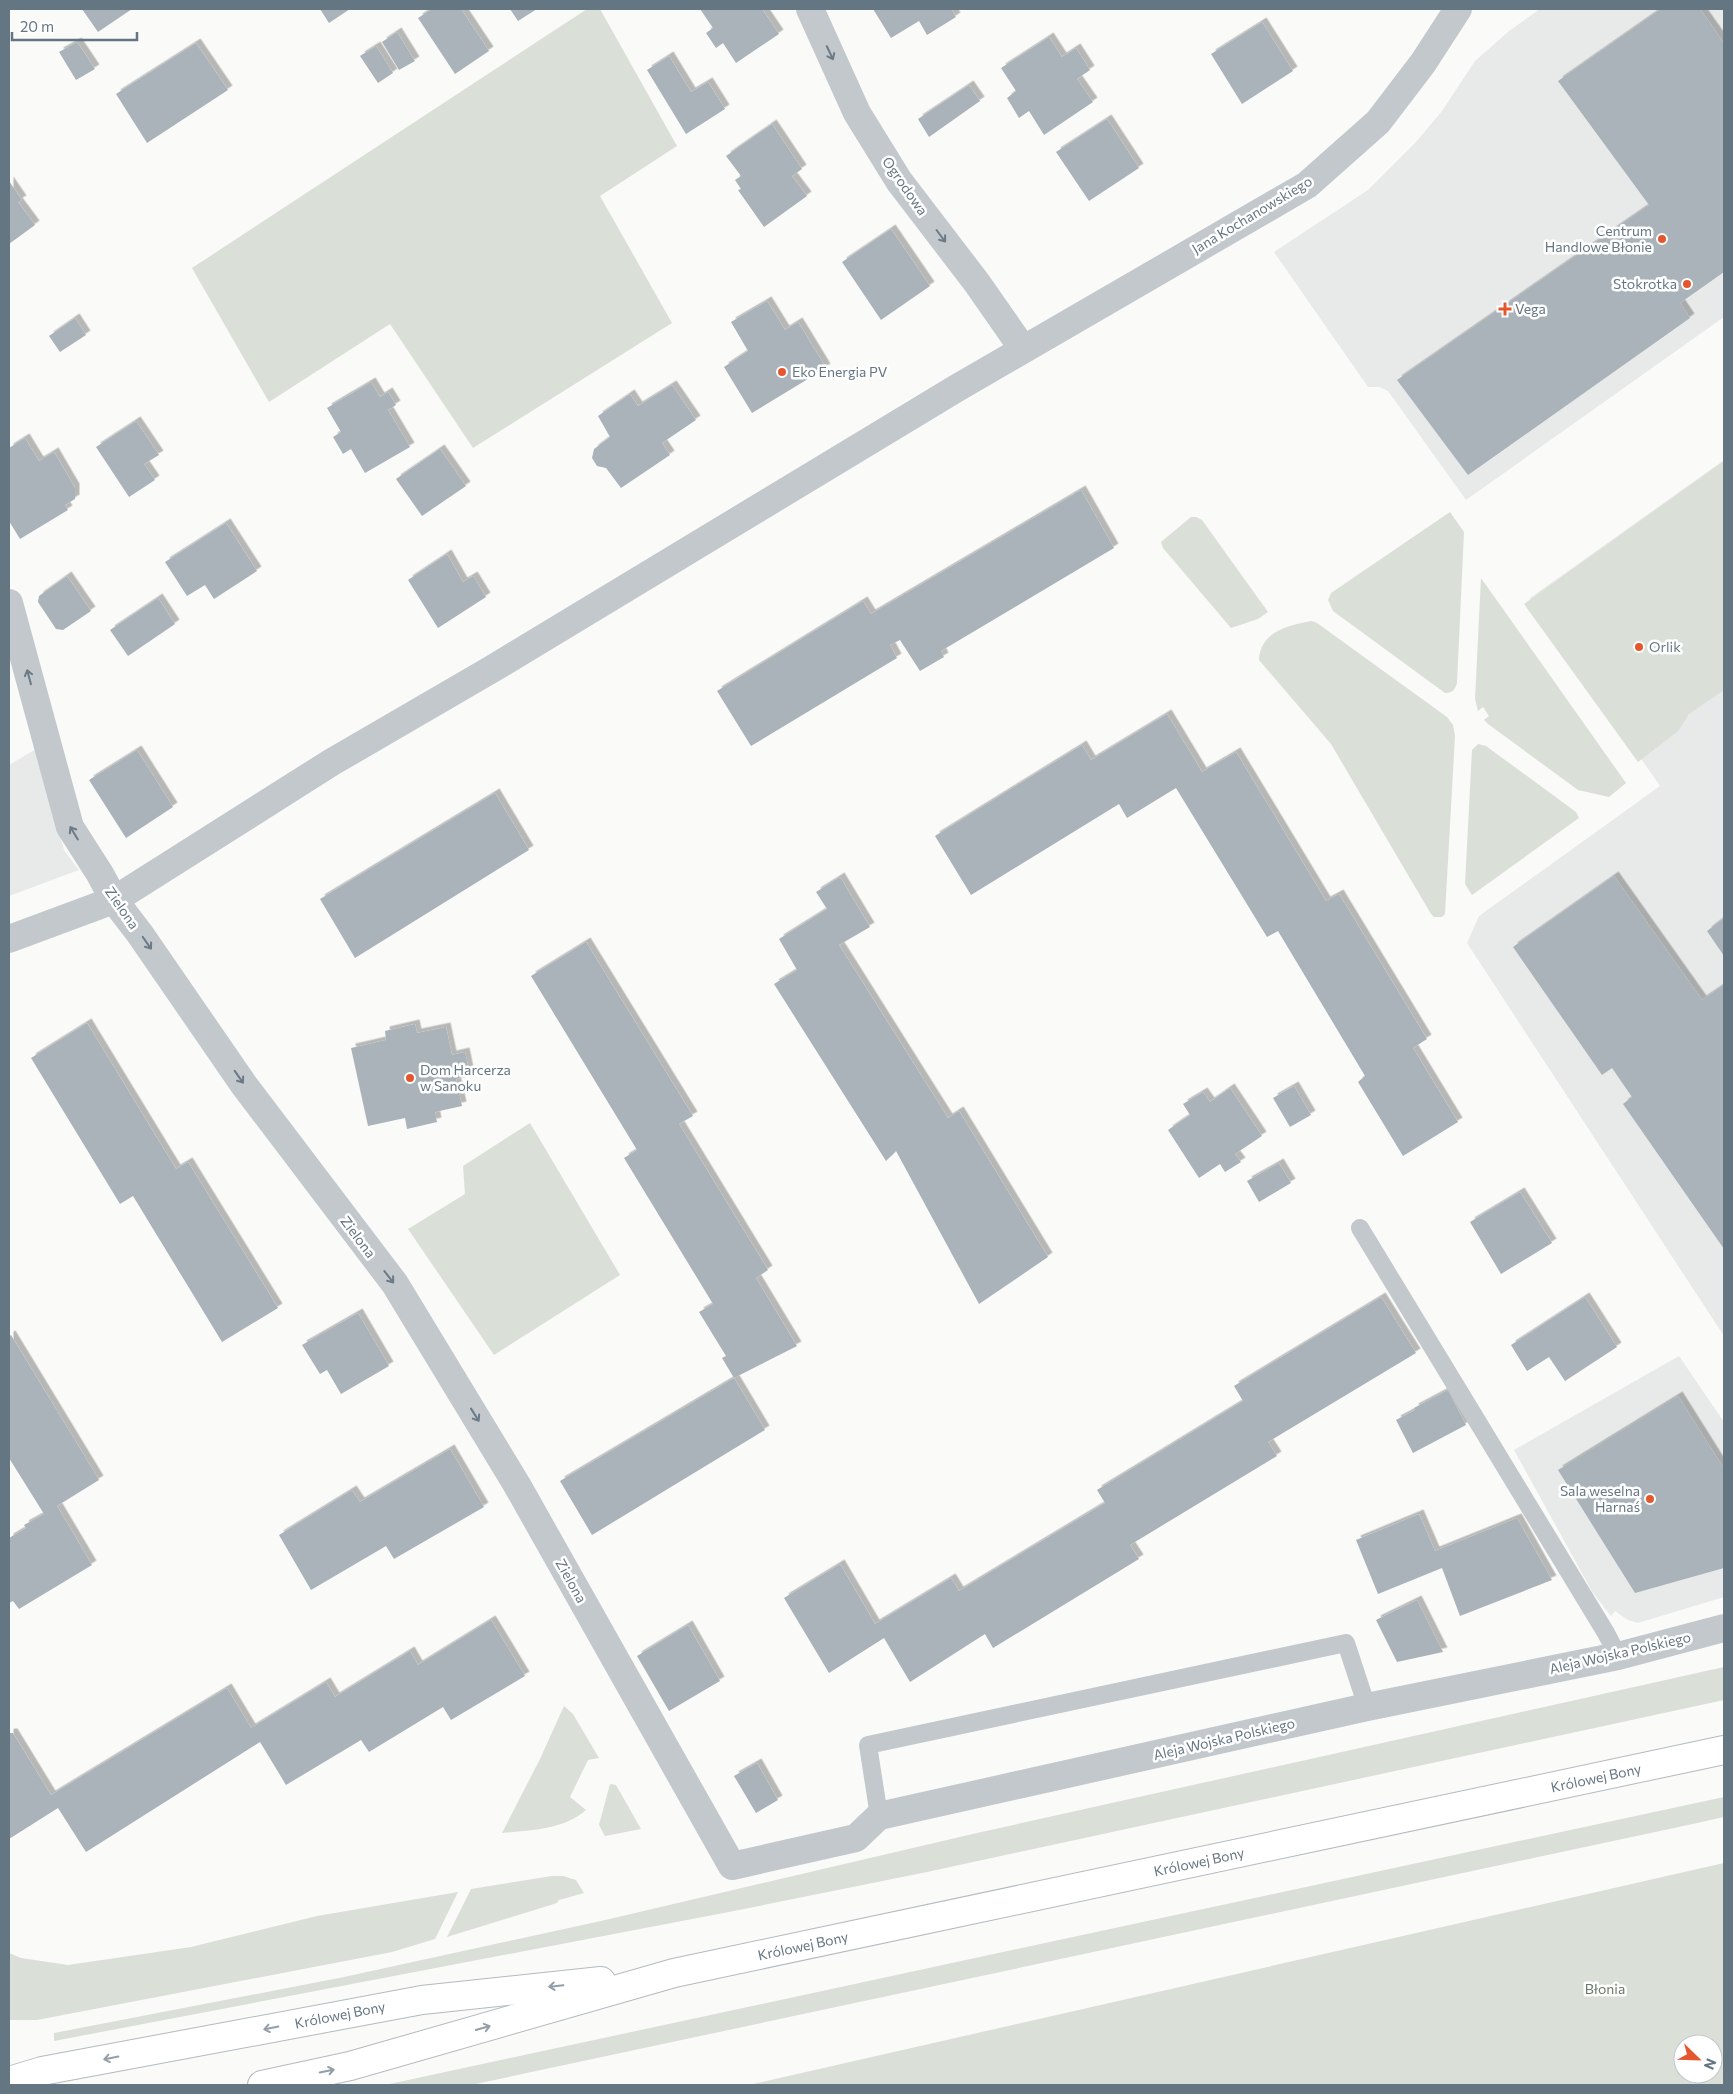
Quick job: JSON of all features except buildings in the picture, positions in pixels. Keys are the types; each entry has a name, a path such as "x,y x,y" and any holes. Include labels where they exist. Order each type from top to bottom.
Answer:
{"main road":[{"name":"Królowej Bony","path":"262,2085 350,2066 674,1973 1724,1750"},
{"name":"Królowej Bony","path":"9,2080 42,2071 422,2000 674,1973"},
{"path":"9,2067 42,2071"}],"street":[{"name":"Ogrodowa","path":"810,9 857,112 894,173 977,283 1023,350"},
{"name":"Jana Kochanowskiego","path":"9,939 114,900 332,762 492,669 1023,350 1307,185 1378,122 1423,63 1458,9"},
{"name":"Zielona","path":"9,603 70,827 114,900 140,934 244,1085 394,1284 517,1485 732,1866 856,1838 879,1816"},
{"name":"Aleja Wojska Polskiego","path":"879,1816 1367,1706 1618,1656 1724,1628"}],"lane":[{"path":"1360,1228 1596,1616 1618,1656"},
{"path":"879,1816 868,1745 1346,1643 1367,1706"}],"shaded area":[{"path":"1540,9 1724,9 1724,317 1466,500 1388,391 1379,387 1368,387 1274,252 1368,190 1416,142 1442,111 1475,61 1509,31"},
{"path":"1724,460 1724,1336 1467,943 1479,916 1660,786 1530,598"},
{"path":"36,749 64,850 79,870 9,896 9,765"},
{"path":"1679,1356 1724,1422 1724,1597 1638,1623 1628,1620 1615,1611 1611,1616 1593,1593 1514,1450"}],"green space":[{"path":"587,9 600,9 677,146 600,196 672,323 473,448 390,324 269,402 192,268"},
{"name":"Orlik","path":"1724,461 1724,690 1689,714 1678,731 1638,762 1524,604"},
{"path":"1450,512 1464,532 1457,683 1453,691 1445,693 1333,611 1328,600 1331,593"},
{"path":"1191,517 1202,520 1268,612 1258,619 1231,628 1163,548 1161,542"},
{"path":"1481,578 1626,783 1609,797 1578,790 1488,724 1484,720 1489,716 1483,707 1478,711 1475,699"},
{"path":"1312,621 1447,717 1453,725 1455,736 1445,914 1442,917 1434,917 1431,914 1331,744 1259,660 1264,643 1270,636 1285,628"},
{"path":"1478,744 1486,746 1576,812 1579,818 1472,895 1465,884 1472,750"},
{"path":"530,1123 620,1275 494,1355 408,1229 465,1194 463,1166"},
{"path":"1724,1667 1724,1700 927,1872 734,1911 54,2041 54,2033 344,1977 601,1921 977,1833"},
{"path":"564,1706 573,1714 599,1758 588,1760 570,1797 586,1810 577,1817 557,1825 535,1830 502,1833 540,1759"},
{"path":"610,1784 616,1785 641,1829 605,1836 599,1825"},
{"path":"1724,1797 1724,1817 1688,1825 471,2085 385,2085"},
{"name":"Błonia","path":"1724,1863 1724,2085 749,2085"},
{"path":"552,1876 563,1876 576,1880 584,1893 447,1937 471,1889"},
{"path":"458,1892 435,1939 392,1952 37,2020 9,2020 9,1953 21,1958 68,1965 191,1947 317,1916"}],"place":[{"name":"Centrum Handlowe Błonie","path":"1662,239"},
{"name":"Stokrotka","path":"1687,284"},
{"name":"Vega","path":"1505,309"},
{"name":"Eko Energia PV","path":"782,372"},
{"name":"Orlik","path":"1639,647"},
{"name":"Dom Harcerza w Sanoku","path":"410,1078"},
{"name":"Sala weselna Harnaś","path":"1650,1499"}]}
